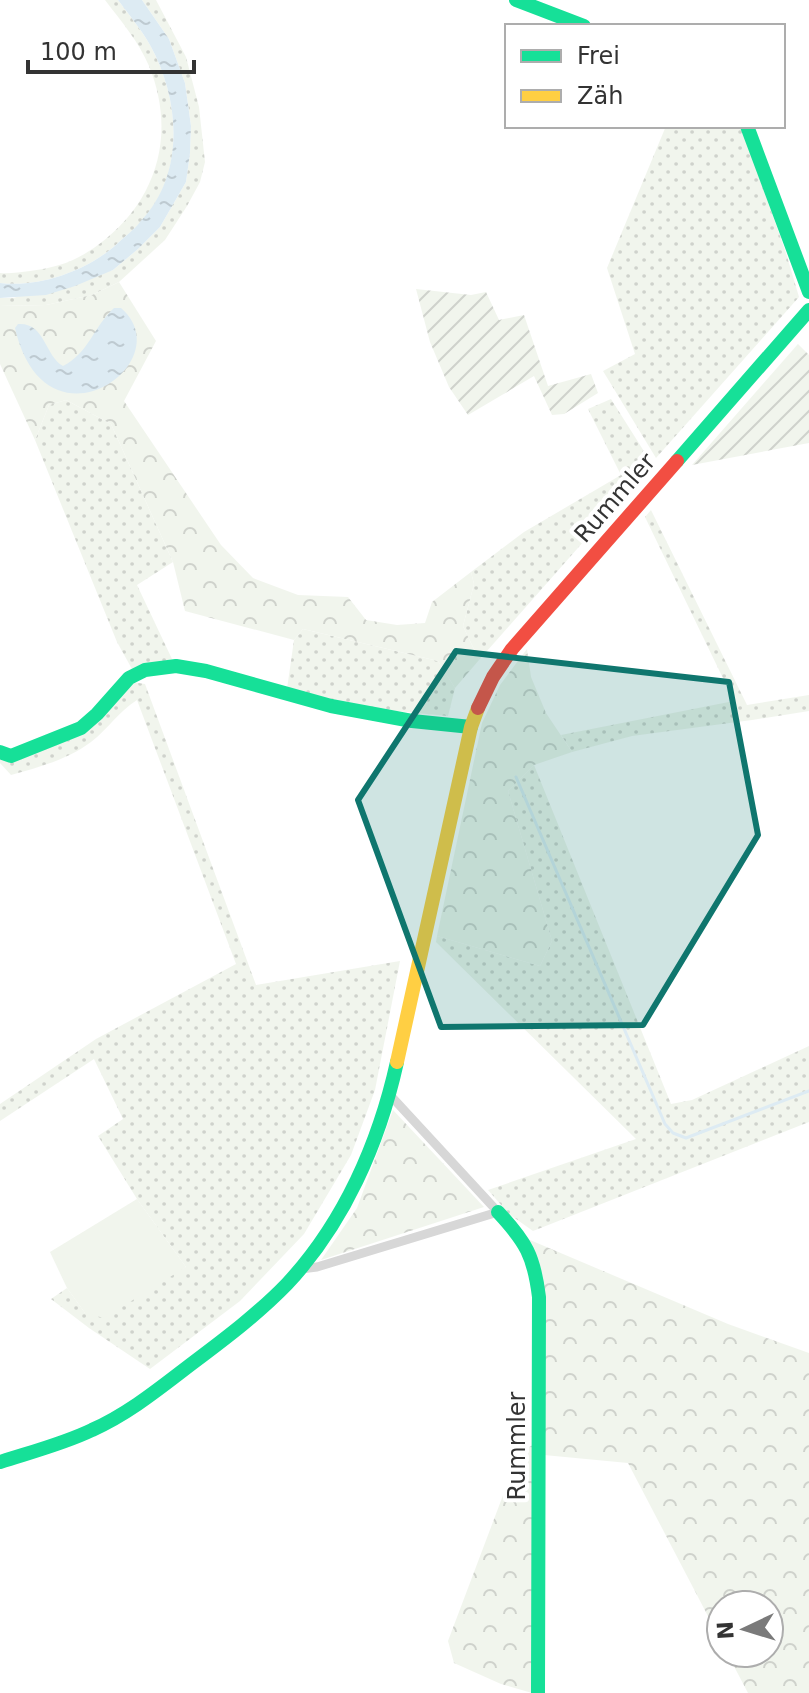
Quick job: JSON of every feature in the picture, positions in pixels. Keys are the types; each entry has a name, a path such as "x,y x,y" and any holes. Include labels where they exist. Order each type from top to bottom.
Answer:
{"main road":[{"path":"516,0 579,24"},
{"path":"748,128 809,292"},
{"name":"Rummler","path":"0,1462 86,1433 120,1415 265,1306 301,1269 333,1226 370,1154 390,1095 471,727 488,682 512,649 809,310"},
{"path":"0,752 11,756 81,728 129,678 145,670 176,666 206,671 331,706 412,721 471,727"},
{"name":"Rummler","path":"498,1212 528,1247 539,1297 538,1693"}],"street":[{"name":"Rummler","path":"390,1095 498,1212"},
{"path":"301,1269 317,1267 498,1212"}],"highlighted area":[{"path":"456,651 729,682 758,835 643,1025 441,1027 358,800"}],"green space":[{"path":"105,0 118,0 146,39 168,89 174,136 166,182 156,203 141,222 93,261 47,280 0,283 0,273 58,265 74,260 98,245 135,208 156,165 161,141 157,91 140,49"},
{"path":"142,0 156,0 186,57 199,107 205,162 200,182 165,240 119,282 92,295 46,305 0,306 0,298 13,298 113,270 160,227 186,182 191,126 185,83 169,39"},
{"path":"665,128 742,128 799,297 656,458 603,371 635,354 607,268"},
{"path":"119,282 156,341 124,401 221,545 253,578 298,595 348,597 366,620 397,625 425,623 432,602 471,572 474,584 463,626 479,660 455,688 438,661 303,629 294,640 185,611 173,562 111,424 66,400 49,405 35,440 0,364 0,306 46,305 92,295"},
{"path":"416,289 471,295 486,292 499,320 524,315 548,386 591,374 598,393 564,414 552,415 534,376 468,415 449,387 430,342"},
{"path":"798,344 809,355 809,443 692,465"},
{"path":"611,399 652,464 479,660 463,626 474,584 471,572 524,532 621,475 588,409"},
{"path":"66,400 111,424 173,562 137,585 172,659 132,669 117,642 35,440 49,405"},
{"path":"651,510 747,705 809,695 809,711 632,736 572,752 561,735 734,701 645,517"},
{"path":"303,629 438,661 455,688 448,716 365,708 287,689 294,640"},
{"path":"527,649 531,677 546,713 572,752 534,765 508,791 552,941 540,966 437,936 482,723 500,685"},
{"path":"132,682 145,684 256,985 400,961 375,1090 351,1155 304,1234 240,1301 150,1369 51,1299 67,1288 85,1313 186,1267 137,1199 98,1136 123,1119 94,1059 0,1121 0,1104 96,1039 236,964 137,700 91,742 63,758 11,775 0,763 0,758 87,729"},
{"path":"534,765 671,1104 692,1100 809,1046 809,1122 533,1231 509,1214 488,1190 636,1139 436,942 437,936 540,966 552,941 508,791"},
{"path":"393,1110 484,1207 321,1260 357,1208"},
{"path":"137,1199 186,1267 104,1318 85,1313 67,1288 50,1252"},
{"path":"530,1240 728,1324 809,1353 809,1693 748,1693 735,1669 785,1669 785,1589 705,1589 705,1610 628,1463 544,1455 532,1693 501,1684 454,1663 448,1641 519,1453 543,1439"}],"water":[{"path":"118,0 142,0 169,39 185,83 191,126 186,182 160,227 113,270 46,295 0,298 0,283 47,280 78,269 106,253 138,225 155,203 165,182 174,136 168,89 150,45"},
{"path":"114,308 121,308 135,330 135,352 123,373 102,387 78,393 53,388 31,367 15,328 18,324 34,328 63,366 79,354"}],"waterway":[{"path":"516,777 665,1124 673,1133 686,1138 809,1091"}],"traffic: fast":[{"path":"516,0 579,24"},
{"path":"748,128 809,292"},
{"path":"677,461 809,310"},
{"path":"0,752 11,756 81,728 129,678 145,670 176,666 206,671 331,706 412,721 471,727"},
{"path":"0,1462 70,1440 119,1416 230,1334 287,1284 326,1235 357,1180 380,1122 397,1062"},
{"path":"498,1212 527,1250 539,1297 538,1693"}],"traffic: slow":[{"path":"397,1062 471,727 478,708"}],"traffic: jam":[{"path":"478,708 493,677 512,649 677,461"}]}
